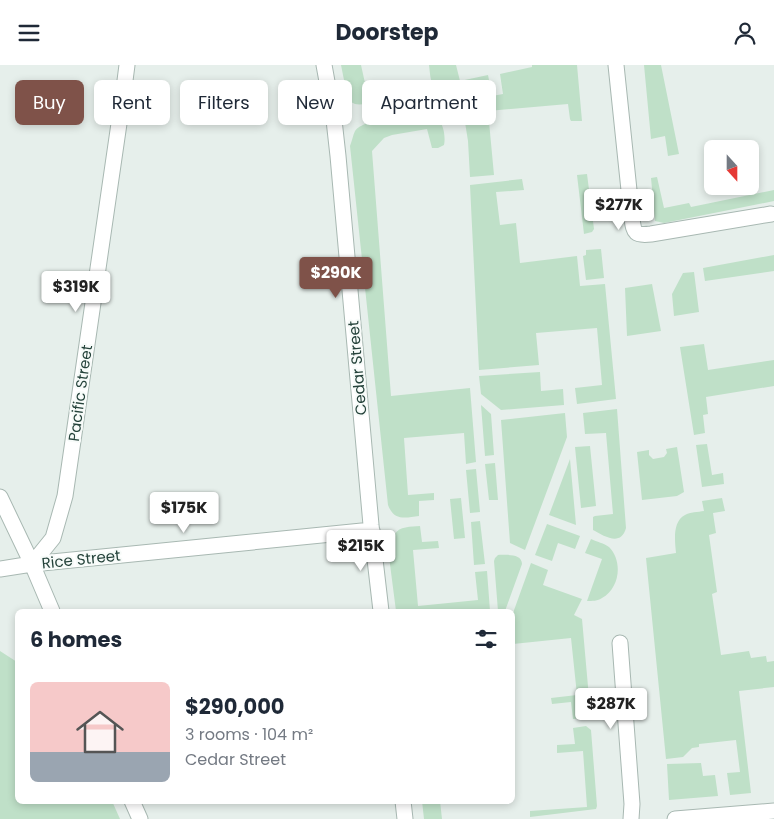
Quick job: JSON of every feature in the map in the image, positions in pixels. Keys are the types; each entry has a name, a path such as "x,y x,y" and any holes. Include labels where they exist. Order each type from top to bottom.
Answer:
{"street":[{"name":"Pacific Street","path":"32,564 53,538 65,495 127,65"},
{"name":"Cedar Street","path":"324,65 334,120 338,156 381,609"},
{"path":"616,65 634,231 638,234 650,234 771,214"},
{"path":"0,497 51,609"},
{"name":"Rice Street","path":"0,569 32,564 372,530"},
{"path":"620,643 632,804 631,819"},
{"path":"133,804 140,819"},
{"path":"403,804 405,819"},
{"path":"675,819 774,811"}],"green space":[{"path":"341,65 361,65 364,80 362,80 362,104 352,102 352,80 344,80"},
{"path":"429,65 456,65 460,80 431,80"},
{"path":"532,65 577,65 582,121 571,121 568,104 496,110 496,95 503,94 500,74 532,67"},
{"path":"644,65 661,65 679,154 668,156 665,136 651,139"},
{"path":"488,75 489,80 465,80"},
{"path":"364,125 442,125 445,137 444,145 432,148 427,129 392,135 384,138 372,151 391,396 470,388 476,462 466,464 464,433 404,438 408,495 434,493 434,500 419,501 419,516 405,518 393,514 388,505 350,146 355,131"},
{"path":"465,125 489,125 494,175 470,177"},
{"path":"587,174 594,229 592,232 584,234 577,175"},
{"path":"657,177 664,208 689,203 691,207 750,195 759,195 759,193 774,190 774,201 664,223 655,221 651,178"},
{"path":"522,179 524,190 496,192 500,225 516,223 520,263 577,256 580,286 605,284 616,399 577,404 575,388 602,385 597,328 536,333 539,365 479,370 470,185"},
{"path":"601,249 604,278 586,280 583,256 586,255 586,250"},
{"path":"774,255 774,271 705,281 703,268"},
{"path":"694,272 699,312 674,316 672,294 683,273"},
{"path":"652,284 661,331 627,336 625,288"},
{"path":"704,344 708,370 774,360 774,386 706,397 708,414 703,415 705,433 694,435 680,347"},
{"path":"540,372 541,391 563,389 564,405 501,410 481,394 479,376"},
{"path":"481,405 491,414 494,455 485,456"},
{"path":"617,409 626,528 624,534 616,539 593,530 593,517 613,514 606,433 585,434 583,413"},
{"path":"565,413 567,437 525,550 510,543 501,420"},
{"path":"707,444 712,475 723,473 724,484 702,487 696,445"},
{"path":"590,446 596,506 581,508 575,447"},
{"path":"677,447 684,492 677,496 642,500 637,452 649,450 649,455 653,459 664,457 667,453 666,449"},
{"path":"570,459 576,525 549,515"},
{"path":"495,463 498,500 489,500 485,464"},
{"path":"476,469 480,512 470,513 466,470"},
{"path":"461,498 465,538 454,539 450,499"},
{"path":"722,498 725,511 713,513 716,533 709,535 717,592 712,594 721,655 749,651 751,658 766,656 767,662 774,661 774,687 739,691 751,793 730,795 727,773 740,772 736,740 699,744 699,747 692,748 683,757 666,759 646,558 676,553 675,532 681,518 689,513 704,511 702,501"},
{"path":"480,521 485,564 474,565 471,522"},
{"path":"547,524 580,536 575,549 558,543 552,561 535,555"},
{"path":"420,526 422,542 438,541 439,548 413,550 418,606 478,600 475,572 487,571 490,609 396,609 387,541 397,531 406,527"},
{"path":"591,539 609,547 618,567 616,581 608,594 599,600 587,601 602,559 585,553"},
{"path":"498,555 517,556 522,564 506,609 498,609 495,558"},
{"path":"531,563 548,570 543,585 582,599 574,615 582,619 590,709 584,717 573,719 571,702 552,704 551,698 577,695 571,638 515,644 514,609"},
{"path":"0,651 15,661 15,804 113,804 120,819 0,819"},
{"path":"586,726 591,730 596,809 530,817 530,811 587,807 583,751 557,753 557,745 575,744 573,728"},
{"path":"701,763 703,776 715,775 718,796 669,800 667,764"},
{"path":"422,804 440,804 442,819 424,819"}]}
